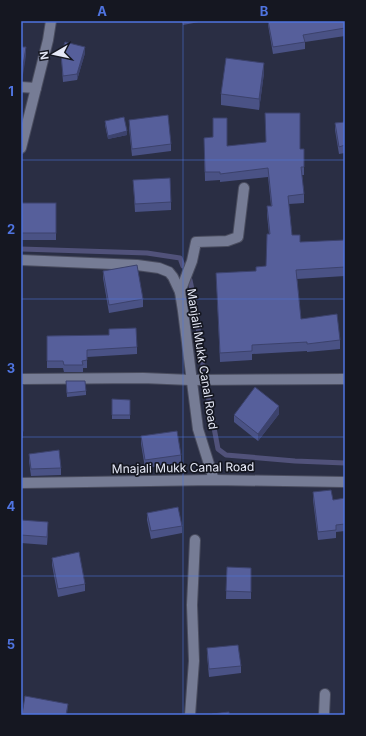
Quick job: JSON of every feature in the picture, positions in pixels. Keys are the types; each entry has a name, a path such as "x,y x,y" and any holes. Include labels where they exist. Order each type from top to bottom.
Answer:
{"street":[{"path":"21,148 48,40 51,21"},
{"path":"21,87 36,88"},
{"path":"180,292 192,262 196,242 227,241 238,237 244,188"},
{"name":"Manjali Mukk Canal Road","path":"21,260 137,265 159,268 169,272 173,276 180,292 198,429 214,480"},
{"path":"21,379 143,378 191,380 345,380"},
{"name":"Mnajali Mukk Canal Road","path":"21,483 214,480 345,482"},
{"path":"190,715 194,662 192,605 195,540"},
{"path":"324,715 325,694"}],"building":[{"path":"268,21 345,21 345,28 303,35 305,42 273,47"},
{"path":"65,42 85,47 77,74 63,76 61,54"},
{"path":"21,47 26,47 22,72 21,72"},
{"path":"226,58 264,63 259,99 221,94"},
{"path":"265,113 300,113 300,149 304,149 304,167 301,167 304,194 288,196 292,235 300,235 300,242 344,240 345,267 296,270 301,319 337,314 340,340 307,344 307,342 252,345 252,351 220,353 216,273 256,271 256,267 266,266 267,234 270,234 267,206 272,206 268,168 220,174 220,172 205,172 204,138 213,137 213,118 227,118 227,146 266,142"},
{"path":"168,115 171,144 132,149 129,120"},
{"path":"124,117 127,131 108,136 105,121"},
{"path":"345,122 345,145 339,147 335,123"},
{"path":"170,178 171,202 135,204 133,180"},
{"path":"21,203 56,203 56,233 21,233"},
{"path":"137,265 143,299 109,305 103,271"},
{"path":"136,328 137,347 87,350 87,360 82,361 83,365 64,365 63,361 47,361 47,336 109,335 109,329"},
{"path":"66,381 85,381 86,391 67,393"},
{"path":"21,385 23,385 23,431 21,431"},
{"path":"255,387 279,406 258,434 234,415"},
{"path":"112,399 130,400 130,415 112,415"},
{"path":"177,431 181,455 145,460 141,436"},
{"path":"59,450 61,468 31,469 29,454"},
{"path":"331,490 333,500 345,498 345,524 336,525 336,530 318,532 313,492"},
{"path":"178,507 182,526 151,531 147,513"},
{"path":"21,520 48,522 47,537 21,535"},
{"path":"79,552 85,584 58,589 52,558"},
{"path":"227,567 251,568 251,592 226,591"},
{"path":"238,645 241,666 209,669 207,648"},
{"path":"25,696 68,704 66,715 22,715"},
{"path":"229,712 229,715 212,715 212,714"}],"waterway":[{"path":"21,249 147,253 180,258 183,266"},
{"path":"190,280 195,304 204,373"},
{"path":"206,385 218,449 226,455 295,461 345,463"}]}
